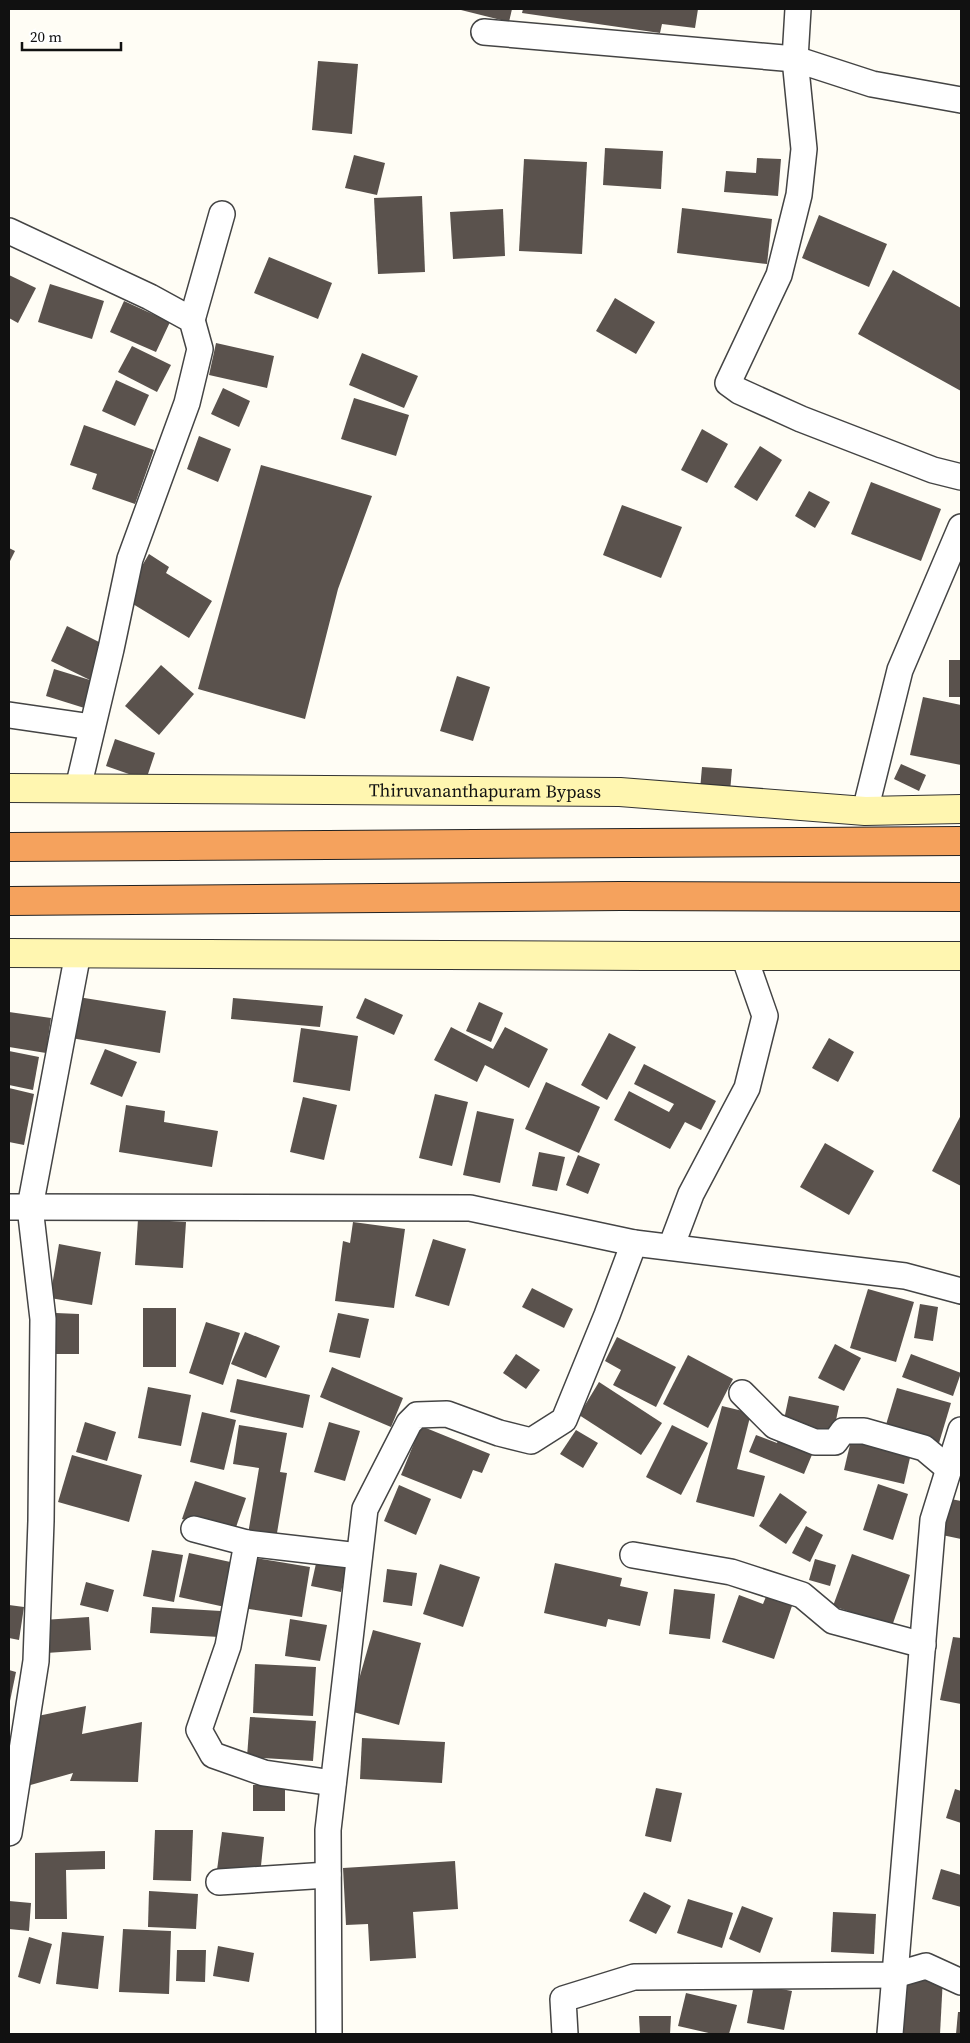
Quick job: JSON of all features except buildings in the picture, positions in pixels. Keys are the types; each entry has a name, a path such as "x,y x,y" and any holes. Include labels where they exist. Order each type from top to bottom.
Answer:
{"highway":[{"path":"9,847 961,841"},
{"path":"9,901 621,896 961,897"}],"street":[{"path":"798,9 795,59 804,149 799,195 779,275 728,383 739,391 801,419 933,470 961,477"},
{"path":"484,32 795,59 872,84 961,100"},
{"path":"78,788 130,559 187,403 200,349 192,320 222,214"},
{"path":"9,230 150,297 192,320"},
{"path":"865,811 900,670 961,527"},
{"path":"9,715 92,726"},
{"name":"Thiruvananthapuram Bypass","path":"9,788 620,792 865,811 961,809"},
{"path":"9,953 961,956"},
{"path":"9,1833 36,1661 41,1530 42,1319 19,1207 78,953"},
{"path":"671,1247 691,1194 747,1088 765,1016 744,956"},
{"path":"19,1207 470,1208 634,1243 905,1276 961,1291"},
{"path":"329,2034 328,1830 365,1509 409,1423 417,1415 447,1414 499,1433 531,1441 564,1420 634,1243"},
{"path":"742,1393 774,1426 816,1442 835,1442 843,1431 864,1431 924,1448 949,1469"},
{"path":"890,2034 933,1520 961,1430"},
{"path":"194,1529 247,1543 359,1556"},
{"path":"247,1543 228,1646 199,1730 213,1755 264,1773 334,1783"},
{"path":"633,1555 731,1572 802,1595 833,1621 923,1645"},
{"path":"219,1882 328,1875"},
{"path":"565,2034 563,1999 634,1977 895,1975 926,1966 961,1982"}]}
